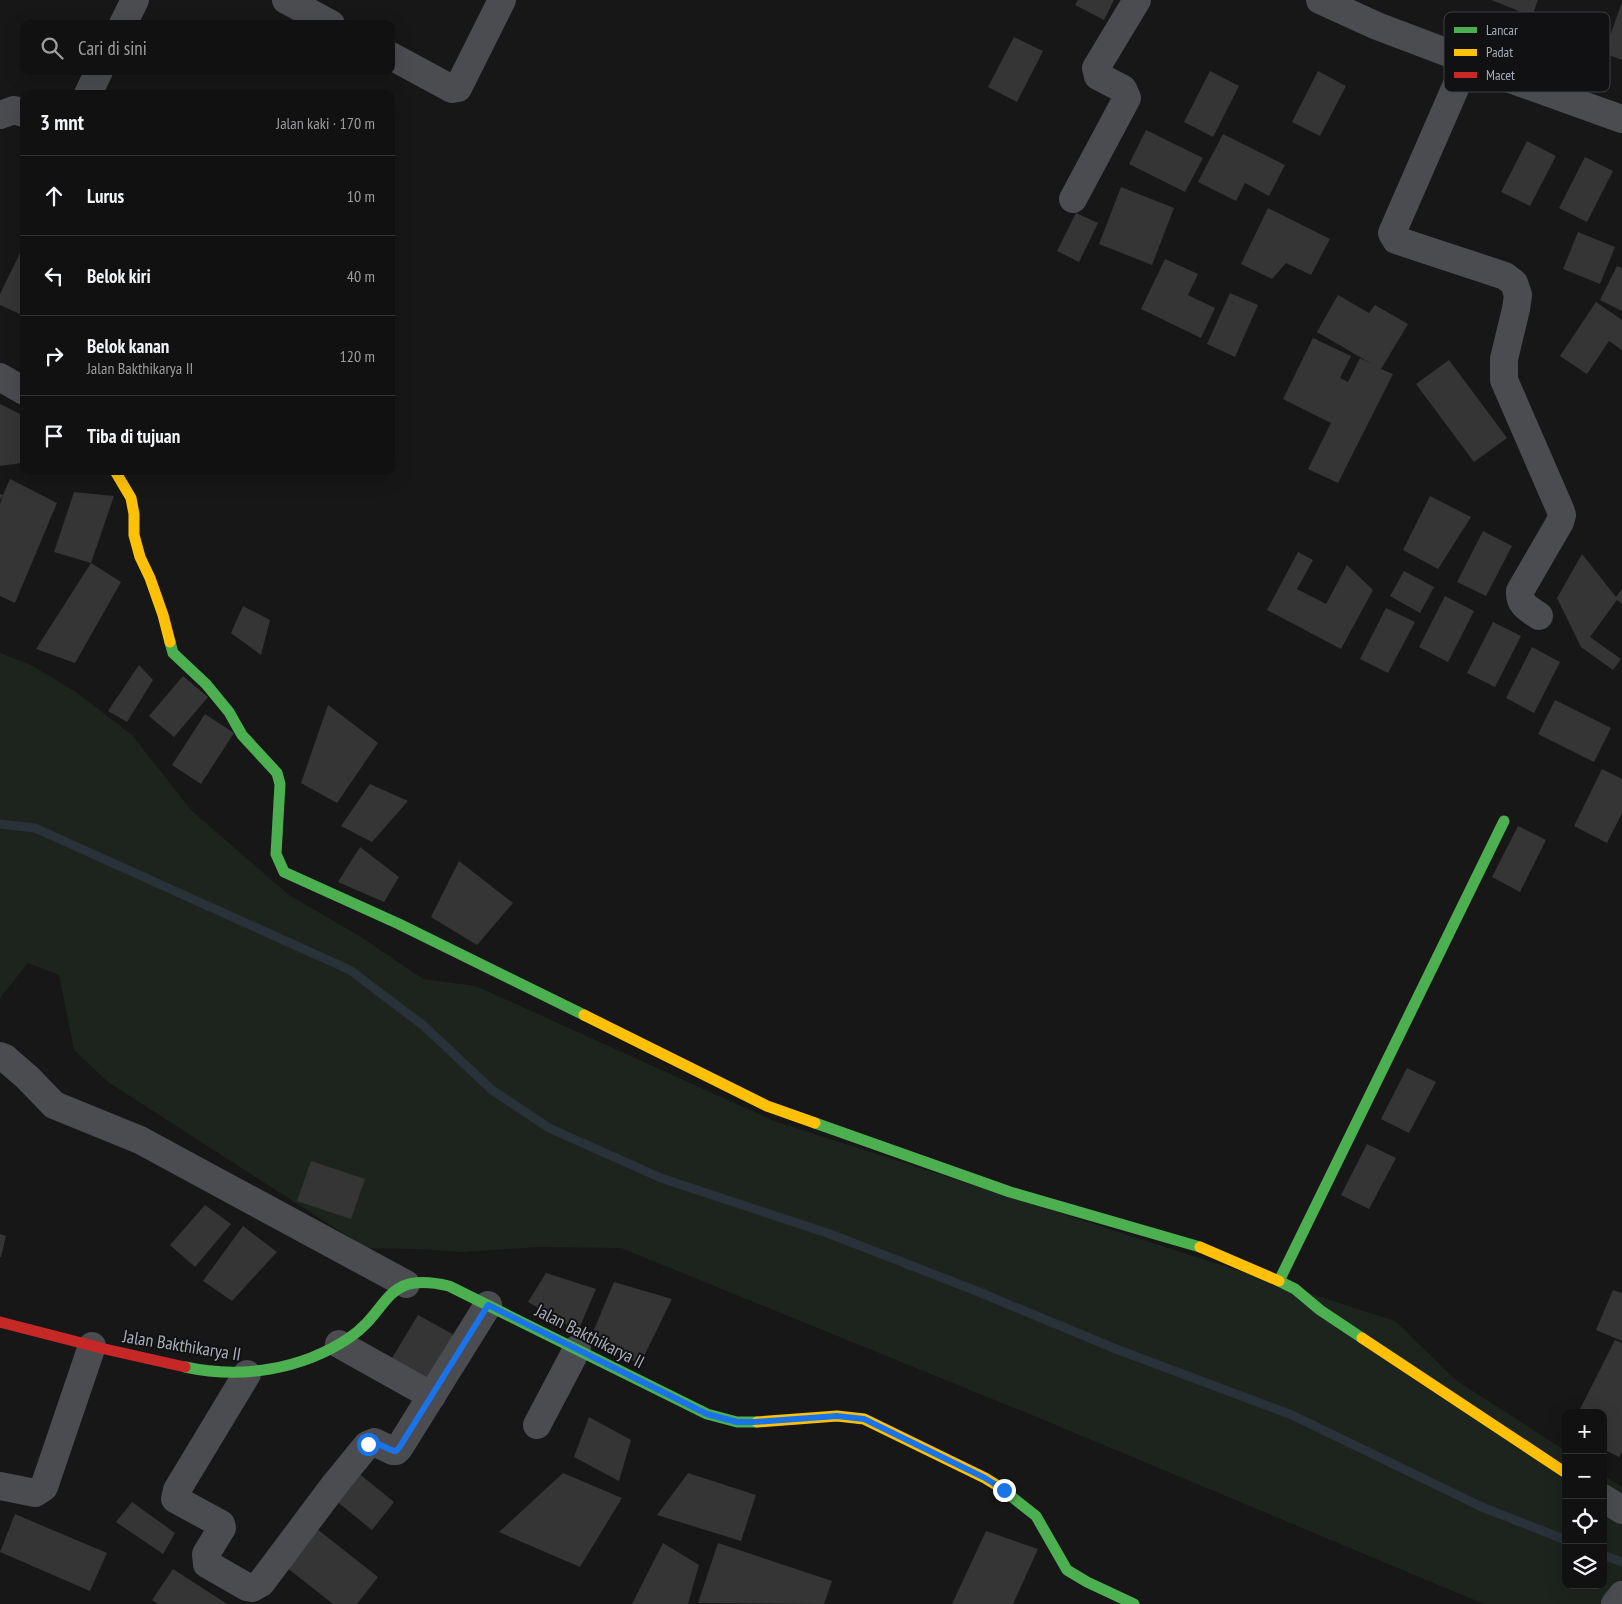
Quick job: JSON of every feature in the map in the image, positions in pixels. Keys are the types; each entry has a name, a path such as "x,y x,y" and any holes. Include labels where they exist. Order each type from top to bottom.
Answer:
{"street":[{"path":"125,20 135,0"},
{"path":"286,0 323,20"},
{"path":"395,58 452,89 458,88 502,0"},
{"path":"1073,199 1127,98 1123,89 1098,76 1096,68 1137,0"},
{"path":"1320,0 1377,26 1444,52"},
{"path":"90,90 97,75"},
{"path":"1453,92 1392,233 1396,240 1505,276 1510,279 1517,289 1516,309 1504,359 1504,380 1562,515 1560,522 1520,591 1522,603 1539,616"},
{"path":"1546,92 1622,119"},
{"path":"0,115 14,110 20,112"},
{"path":"0,376 20,388"},
{"path":"119,475 131,498 134,514 134,535 140,557 150,578 163,615 166,634 173,653 206,684 229,712 242,735 277,774 280,784 276,854 284,872 399,924 767,1106 1010,1192 1206,1249 1279,1281 1295,1289 1320,1310 1562,1470"},
{"path":"1279,1281 1504,821"},
{"path":"0,1056 5,1058 28,1078 54,1105 140,1140 406,1284"},
{"name":"Jalan Bakthikarya II","path":"0,1322 92,1346 203,1370 247,1374 281,1366 323,1352 338,1344 362,1329 391,1292 406,1284 442,1283 707,1414 737,1422 837,1416 864,1419 985,1478 1004,1490 1036,1516 1067,1570 1087,1582 1134,1604"},
{"path":"247,1374 177,1490 175,1498 221,1524 222,1528 206,1554 207,1563 250,1588 256,1587 261,1582 336,1483 368,1445 374,1442 392,1451 397,1450 488,1305"},
{"path":"338,1344 432,1396"},
{"path":"0,1486 34,1493 44,1487 92,1346"},
{"path":"537,1426 577,1350"},
{"path":"1605,1499 1622,1510"},
{"path":"1616,1604 1622,1595"}],"shaded area":[{"path":"0,653 31,665 76,692 132,735 191,810 289,895 361,937 423,979 476,986 774,1121 1395,1321 1457,1381 1562,1448 1562,1589 1607,1589 1607,1478 1622,1487 1622,1604 1484,1604 1044,1420 621,1248 537,1247 463,1252 366,1248 108,1082 74,1050 59,975 28,963 0,998"}],"building":[{"path":"1078,0 1114,0 1104,20 1075,5"},
{"path":"1491,0 1538,0 1534,12 1522,12"},
{"path":"1622,2 1622,60 1610,55 1610,36"},
{"path":"1014,37 1043,51 1017,102 988,87"},
{"path":"1210,71 1239,86 1213,137 1184,122"},
{"path":"1318,71 1346,86 1320,136 1292,122"},
{"path":"1146,130 1203,158 1185,192 1129,164"},
{"path":"1223,134 1285,165 1269,196 1245,183 1236,201 1198,182"},
{"path":"1527,141 1556,156 1530,206 1501,192"},
{"path":"1585,157 1613,171 1587,222 1559,208"},
{"path":"1121,187 1174,208 1152,265 1099,244"},
{"path":"1268,208 1330,239 1311,275 1286,263 1272,279 1241,264"},
{"path":"1076,213 1098,223 1079,262 1057,251"},
{"path":"1578,232 1615,247 1600,284 1563,269"},
{"path":"20,253 20,314 0,305 0,294"},
{"path":"1165,259 1198,274 1188,295 1215,308 1201,338 1141,309"},
{"path":"1617,266 1622,268 1622,311 1600,300"},
{"path":"1230,293 1258,305 1235,357 1207,344"},
{"path":"1338,295 1369,313 1375,305 1408,324 1381,369 1393,374 1338,483 1308,469 1331,423 1283,399 1313,338 1351,356 1340,378 1348,382 1360,358 1372,364 1317,332"},
{"path":"1596,302 1622,320 1622,350 1609,341 1587,374 1560,356"},
{"path":"1449,360 1507,438 1474,462 1416,384"},
{"path":"0,404 20,414 20,463 0,466"},
{"path":"10,479 57,503 15,603 0,596 0,504"},
{"path":"74,492 114,496 91,563 54,552"},
{"path":"1430,496 1471,517 1438,569 1403,550"},
{"path":"1483,531 1512,546 1486,596 1457,582"},
{"path":"1298,552 1313,560 1297,589 1326,604 1347,565 1373,590 1341,649 1267,610"},
{"path":"1582,554 1616,597 1622,589 1622,604 1617,600 1590,637 1621,659 1613,670 1581,647 1557,598"},
{"path":"91,563 121,582 75,663 36,649"},
{"path":"1404,571 1434,587 1420,613 1390,596"},
{"path":"1445,596 1474,611 1448,662 1419,647"},
{"path":"243,606 270,620 261,655 231,633"},
{"path":"1386,608 1415,622 1388,673 1360,659"},
{"path":"1493,622 1521,636 1495,687 1467,673"},
{"path":"1532,647 1560,662 1534,713 1506,698"},
{"path":"139,665 153,680 127,722 108,711"},
{"path":"183,676 208,697 174,737 149,716"},
{"path":"1555,700 1611,728 1594,762 1538,734"},
{"path":"328,705 378,743 337,803 301,783"},
{"path":"205,714 234,733 201,784 172,765"},
{"path":"1602,769 1622,779 1622,813 1607,843 1574,826"},
{"path":"370,784 408,801 372,842 341,826"},
{"path":"1518,826 1546,840 1520,892 1492,877"},
{"path":"360,847 399,877 384,902 338,882"},
{"path":"459,861 513,903 477,945 431,917"},
{"path":"1407,1068 1436,1082 1409,1133 1381,1119"},
{"path":"1367,1144 1396,1158 1369,1209 1341,1195"},
{"path":"311,1161 365,1179 351,1219 297,1201"},
{"path":"205,1205 231,1224 195,1267 170,1245"},
{"path":"243,1226 277,1252 232,1301 203,1281"},
{"path":"0,1234 6,1236 1,1257 0,1257"},
{"path":"546,1273 596,1289 578,1331 528,1302"},
{"path":"614,1282 672,1299 640,1364 590,1339"},
{"path":"1613,1290 1622,1293 1622,1341 1596,1330"},
{"path":"418,1315 456,1336 427,1385 389,1363"},
{"path":"1615,1340 1622,1343 1622,1452 1619,1457 1607,1451 1607,1409 1580,1409"},
{"path":"589,1417 631,1440 619,1481 574,1457"},
{"path":"357,1472 394,1502 372,1530 335,1500"},
{"path":"563,1473 622,1498 580,1567 499,1532"},
{"path":"688,1473 756,1495 741,1541 657,1515"},
{"path":"132,1502 175,1533 163,1554 116,1522"},
{"path":"15,1514 107,1553 90,1591 0,1552"},
{"path":"317,1529 378,1577 357,1604 333,1604 286,1567"},
{"path":"986,1531 1038,1549 1013,1604 952,1604"},
{"path":"663,1543 699,1565 688,1604 632,1604"},
{"path":"718,1543 832,1581 824,1604 698,1603"},
{"path":"173,1569 227,1604 158,1604 152,1600"}],"waterway":[{"path":"0,824 35,828 350,970 424,1026 492,1090 549,1128 661,1178 830,1234 974,1290 1116,1349 1292,1415 1482,1507 1562,1538"},
{"path":"1607,1556 1622,1562"}],"traffic: fast":[{"path":"170,642 173,653 206,684 229,712 242,735 277,773 280,784 276,854 284,872 399,924 584,1015"},
{"path":"1362,1338 1320,1310 1295,1289 1279,1281 1504,821"},
{"path":"815,1123 1010,1192 1200,1247"},
{"path":"185,1367 206,1371 249,1372 270,1369 311,1358 349,1338 363,1327 390,1295 399,1288 411,1283 427,1282 449,1286 707,1414 737,1422 757,1422"},
{"path":"998,1486 1036,1516 1067,1570 1087,1582 1134,1604"}],"traffic: slow":[{"path":"117,475 131,498 134,514 134,535 140,557 150,578 163,615 170,642"},
{"path":"584,1015 767,1106 815,1123"},
{"path":"1200,1247 1279,1281"},
{"path":"1362,1338 1562,1470"},
{"path":"757,1422 837,1416 864,1419 998,1486"}],"traffic: jam":[{"path":"0,1322 185,1367"}],"route":[{"path":"368,1444 374,1442 392,1451 396,1451 399,1448 488,1305 707,1414 737,1422 837,1416 852,1416 864,1419 985,1478 1004,1490"}]}
